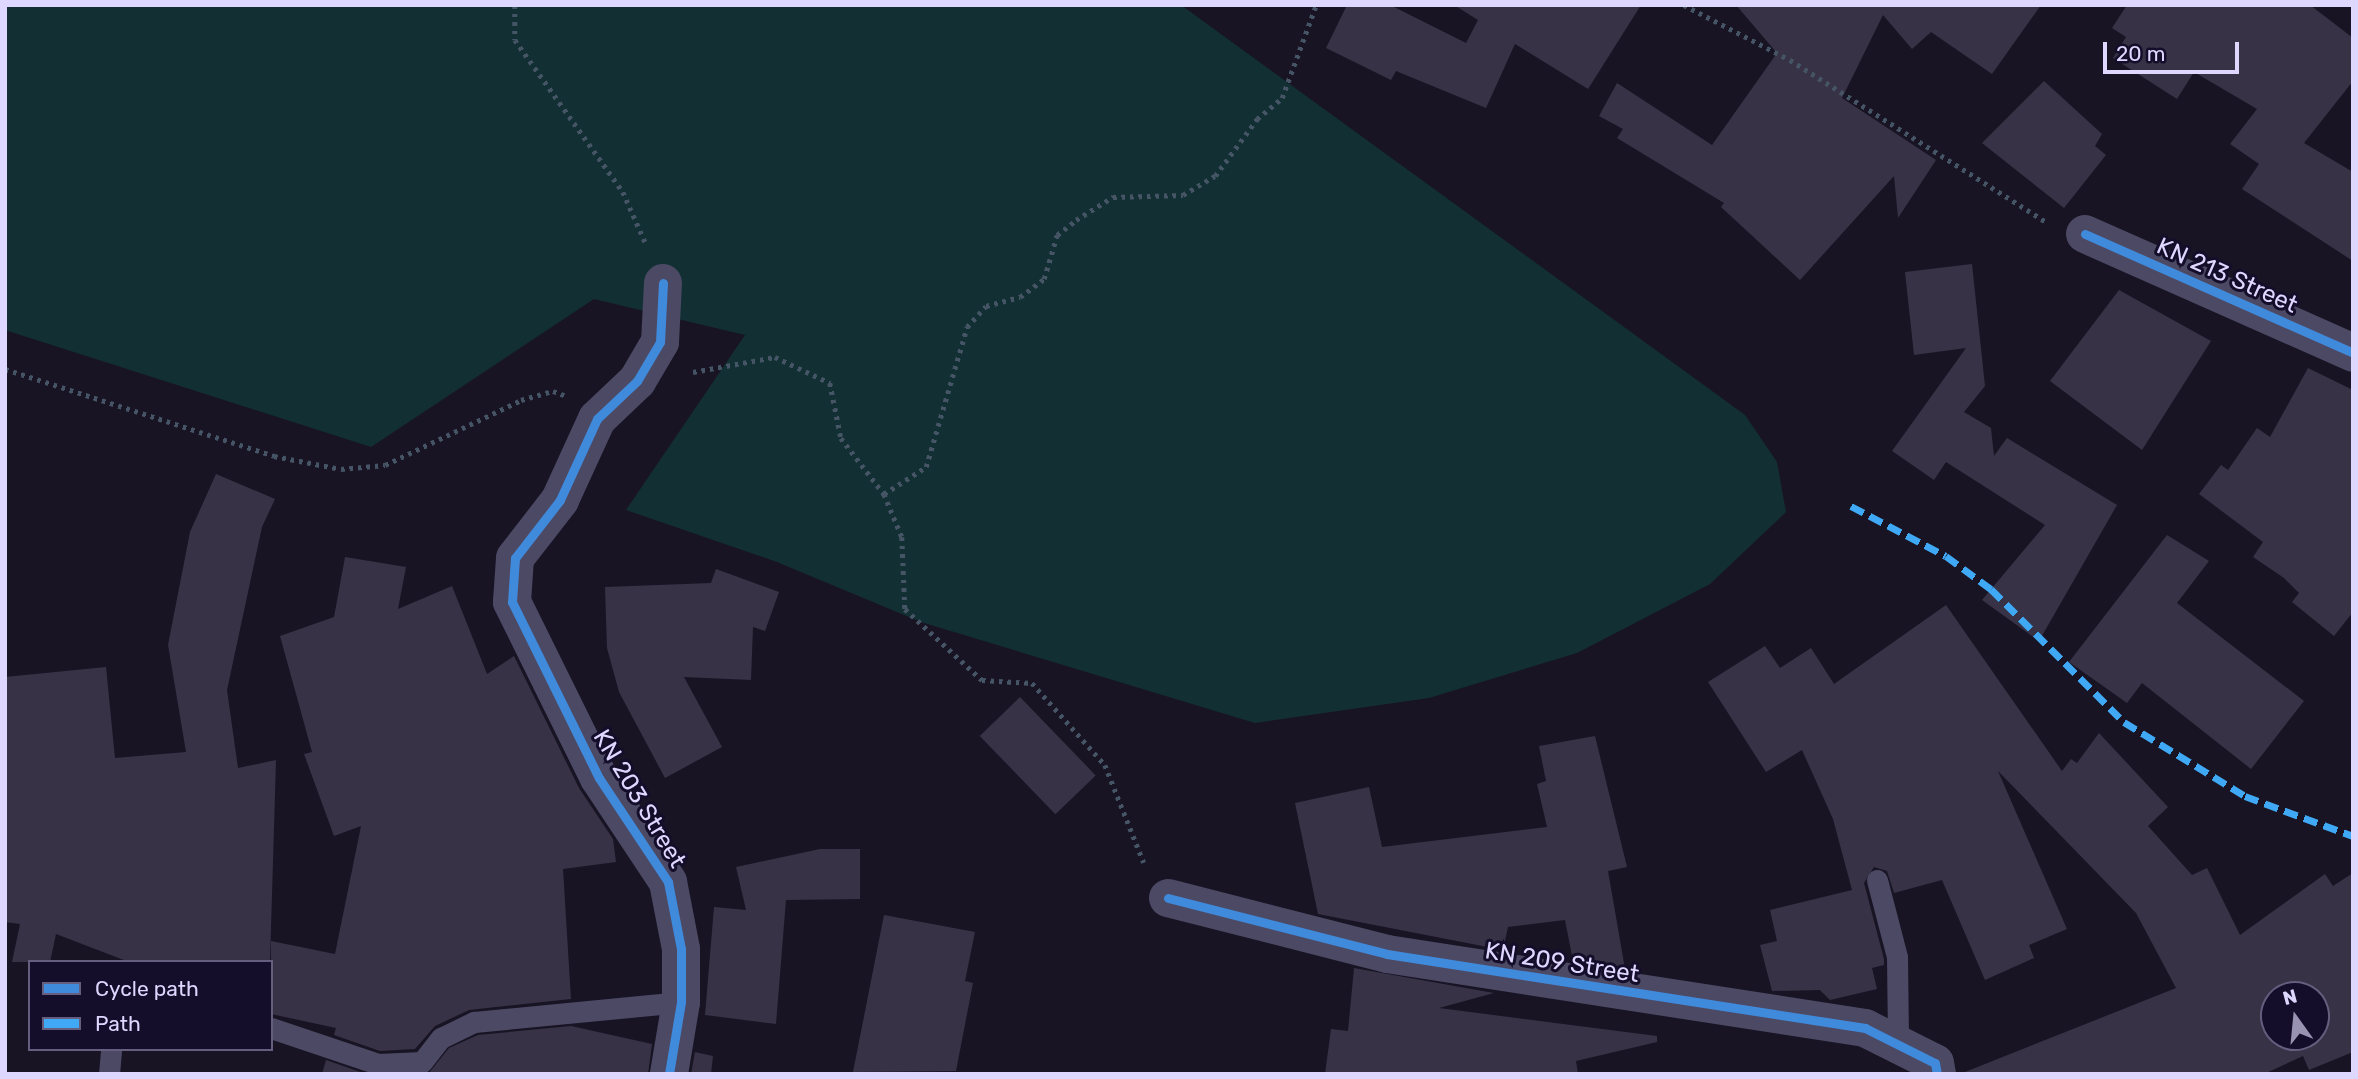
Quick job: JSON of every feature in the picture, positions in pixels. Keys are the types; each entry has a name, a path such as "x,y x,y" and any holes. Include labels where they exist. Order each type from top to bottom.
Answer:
{"street":[{"name":"KN 213 Street","path":"2085,234 2353,352"},
{"path":"597,419 637,381 660,342 663,283"},
{"name":"KN 203 Street","path":"597,419 560,500 514,558 512,602 525,639 599,778 667,882 681,949 681,1002 669,1074"},
{"name":"KN 209 Street","path":"1168,898 1388,954 1865,1028 1898,1041 1935,1063 1937,1074"}],"lane":[{"path":"1877,880 1897,957 1898,1041"},
{"path":"273,1029 378,1065 422,1062 441,1038 474,1022 681,1002"},
{"path":"109,1074 111,1051"}],"path":[{"path":"515,5 515,40 623,192 663,283"},
{"path":"884,494 926,467 967,327 986,306 1020,298 1044,279 1057,235 1113,197 1183,195 1215,176 1257,119 1282,98 1316,5"},
{"path":"1684,5 1790,60 2032,218 2085,234"},
{"path":"637,381 775,357 830,383 841,438 884,494 902,537 905,609 982,680 1032,683 1105,765 1139,856 1168,898"},
{"path":"5,369 274,456 341,468 385,465 521,400 552,391 576,399 597,419"}],"green space":[{"path":"5,5 1181,5 1745,415 1777,462 1786,512 1710,584 1577,653 1429,698 1255,723 921,622 777,562 626,510 745,335 594,299 371,447 5,330"}],"building":[{"path":"1347,5 1390,5 1466,43 1478,20 1454,5 1641,5 1588,89 1515,44 1486,108 1396,71 1391,80 1326,48"},
{"path":"1736,5 2041,5 1992,74 1931,32 1912,49 1883,15 1842,98 1936,160 1898,218 1894,176 1800,280 1721,207 1724,203 1617,138 1623,129 1599,116 1617,83 1712,145 1777,53"},
{"path":"2127,5 2310,5 2353,38 2353,81 2304,143 2353,172 2353,261 2242,189 2259,164 2230,144 2257,109 2194,72 2177,99 2113,58 2126,37 2112,28"},
{"path":"2044,81 2102,134 2095,146 2106,155 2064,208 1982,143"},
{"path":"1972,264 1985,386 1964,412 1991,428 1994,456 2007,438 2117,505 2039,641 1982,600 2045,525 1946,462 1934,480 1892,451 1966,348 1914,355 1905,272"},
{"path":"2119,290 2211,341 2142,450 2050,381"},
{"path":"2308,368 2353,390 2353,612 2334,636 2292,602 2299,593 2284,578 2253,557 2263,542 2199,494 2221,465 2228,470 2257,428 2270,437"},
{"path":"216,474 275,499 262,527 227,690 238,768 276,760 270,960 124,960 56,934 50,960 12,962 20,924 5,922 5,677 106,667 115,758 186,752 168,645 190,532"},
{"path":"2167,535 2209,561 2177,603 2304,701 2251,769 2142,683 2127,703 2069,662"},
{"path":"345,557 406,567 398,609 452,586 487,674 514,656 579,788 613,839 616,862 563,869 571,999 469,1010 435,1026 415,1049 380,1051 334,1035 336,1028 273,1014 271,941 335,954 361,826 334,836 304,754 312,752 280,636 334,617"},
{"path":"716,569 779,592 765,631 753,627 751,680 684,677 722,747 665,778 619,692 607,648 605,587 711,583"},
{"path":"1946,605 2062,771 2071,759 2077,763 2099,733 2168,807 2148,826 2192,875 2207,868 2240,935 2325,874 2333,886 2353,873 2353,1052 2309,1070 2303,1056 2264,1074 1960,1074 2176,988 2136,913 1998,771 2067,929 2029,945 2034,958 1985,980 1942,880 1894,893 1887,871 1874,867 1864,883 1884,959 1884,965 1872,968 1877,989 1830,1000 1820,990 1772,991 1760,945 1777,941 1770,910 1852,890 1833,819 1802,750 1766,772 1708,682 1765,646 1780,668 1811,648 1834,684"},
{"path":"1020,697 1096,775 1055,814 980,736"},
{"path":"1595,736 1627,867 1608,871 1625,969 1573,961 1565,920 1508,927 1503,950 1318,914 1295,803 1369,787 1382,847 1547,827 1537,784 1546,781 1539,746"},
{"path":"820,849 860,849 860,899 786,900 776,1024 705,1015 714,907 746,910 736,867"},
{"path":"884,915 975,932 965,981 973,983 956,1071 853,1072"},
{"path":"1354,968 1494,993 1439,1008 1657,1036 1657,1042 1576,1061 1578,1074 1325,1074 1331,1029 1348,1031"},
{"path":"571,1026 652,1044 648,1074 428,1074 449,1048 478,1035"},
{"path":"695,1052 713,1056 711,1074 691,1074"},
{"path":"326,1060 366,1074 322,1074"}],"marked path":[{"path":"1851,506 1946,556 1991,589 2124,722 2245,796 2353,836"}],"cycle path":[{"path":"2085,234 2353,353"},
{"path":"663,283 660,342 637,381 597,419 560,500 515,558 512,602 599,778 668,882 681,949 681,1002 669,1074"},
{"path":"1168,898 1387,954 1865,1028 1935,1063 1937,1074"}]}
